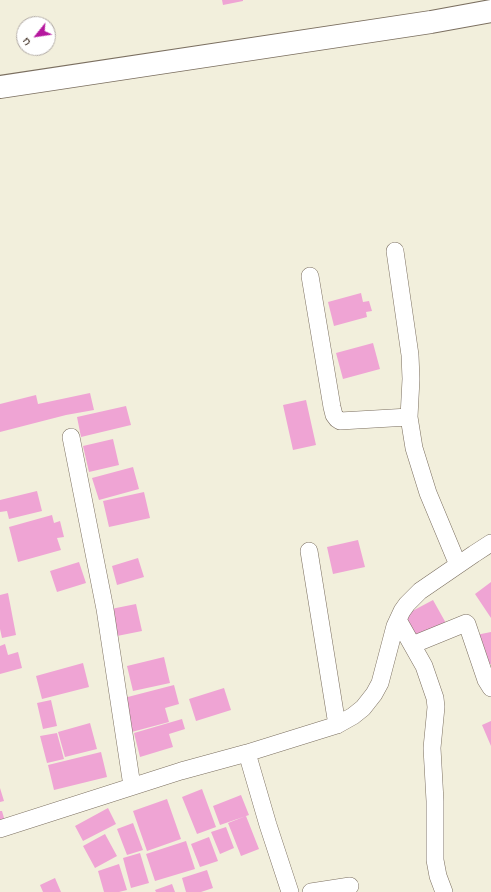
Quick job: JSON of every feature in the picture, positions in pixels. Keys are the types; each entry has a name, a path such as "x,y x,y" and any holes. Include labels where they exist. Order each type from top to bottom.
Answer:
{"main road":[{"path":"0,87 431,22 491,11"}],"street":[{"path":"395,251 410,355 411,379 409,418 414,448 430,498 458,565"},
{"path":"310,276 332,407 336,419 340,421 409,418"},
{"path":"71,437 105,609 132,786"},
{"path":"0,829 132,786 337,725 353,716 363,708 374,694 380,682 395,626 402,611 411,599 420,591 491,543"},
{"path":"309,551 337,725"},
{"path":"398,620 424,666 435,698 436,707 432,748 435,860 438,876 444,892"},
{"path":"412,645 466,623 486,680 491,688"},
{"path":"247,753 268,825 290,892"},
{"path":"311,892 350,886"}],"building":[{"path":"222,0 243,0 243,1 223,5"},
{"path":"361,293 363,302 369,301 372,311 366,312 367,317 334,326 328,302"},
{"path":"373,343 380,369 343,379 336,353"},
{"path":"90,393 94,410 66,415 0,432 0,404 36,395 38,404"},
{"path":"306,400 316,445 293,450 283,405"},
{"path":"126,406 131,425 81,437 77,417"},
{"path":"113,439 119,465 89,472 83,446"},
{"path":"133,467 139,489 99,500 92,478"},
{"path":"37,491 42,511 9,519 7,511 0,512 0,500"},
{"path":"144,492 150,518 109,527 103,501"},
{"path":"52,515 54,523 60,521 64,537 57,538 61,550 18,562 9,527"},
{"path":"358,540 365,567 333,574 327,547"},
{"path":"138,558 144,577 117,585 112,566"},
{"path":"79,562 86,583 57,592 50,571"},
{"path":"491,582 491,618 475,594"},
{"path":"8,593 16,635 2,638 0,629 0,595"},
{"path":"433,600 447,625 417,641 403,616"},
{"path":"136,604 142,631 112,637 106,610"},
{"path":"491,632 491,664 483,666 476,635"},
{"path":"5,644 8,655 18,652 22,668 0,674 0,646"},
{"path":"164,657 170,683 133,691 127,666"},
{"path":"83,663 89,687 42,699 36,676"},
{"path":"174,685 179,704 165,708 169,722 128,733 120,699"},
{"path":"224,688 231,710 196,721 189,699"},
{"path":"51,700 57,726 43,729 37,703"},
{"path":"182,719 185,729 169,734 173,747 140,757 134,733"},
{"path":"491,721 491,746 482,725"},
{"path":"90,723 97,749 65,757 58,732"},
{"path":"57,733 64,759 47,763 40,736"},
{"path":"101,752 107,777 54,790 48,765"},
{"path":"0,788 4,801 0,802"},
{"path":"202,789 216,827 197,834 182,797"},
{"path":"241,795 249,815 220,825 213,806"},
{"path":"167,799 181,839 147,851 133,811"},
{"path":"108,808 116,824 83,841 75,826"},
{"path":"0,811 2,811 6,825 0,827"},
{"path":"246,816 259,849 241,856 228,823"},
{"path":"133,823 143,850 127,855 117,829"},
{"path":"226,827 234,848 220,854 211,832"},
{"path":"105,834 117,856 95,868 83,846"},
{"path":"209,837 218,861 200,867 191,844"},
{"path":"186,841 195,869 155,881 146,854"},
{"path":"140,853 149,883 131,888 123,858"},
{"path":"119,864 127,890 119,892 104,892 98,871"},
{"path":"207,870 213,888 201,892 186,892 182,878"},
{"path":"55,878 61,892 43,892 40,885"},
{"path":"172,884 175,892 156,892 155,890"}]}
